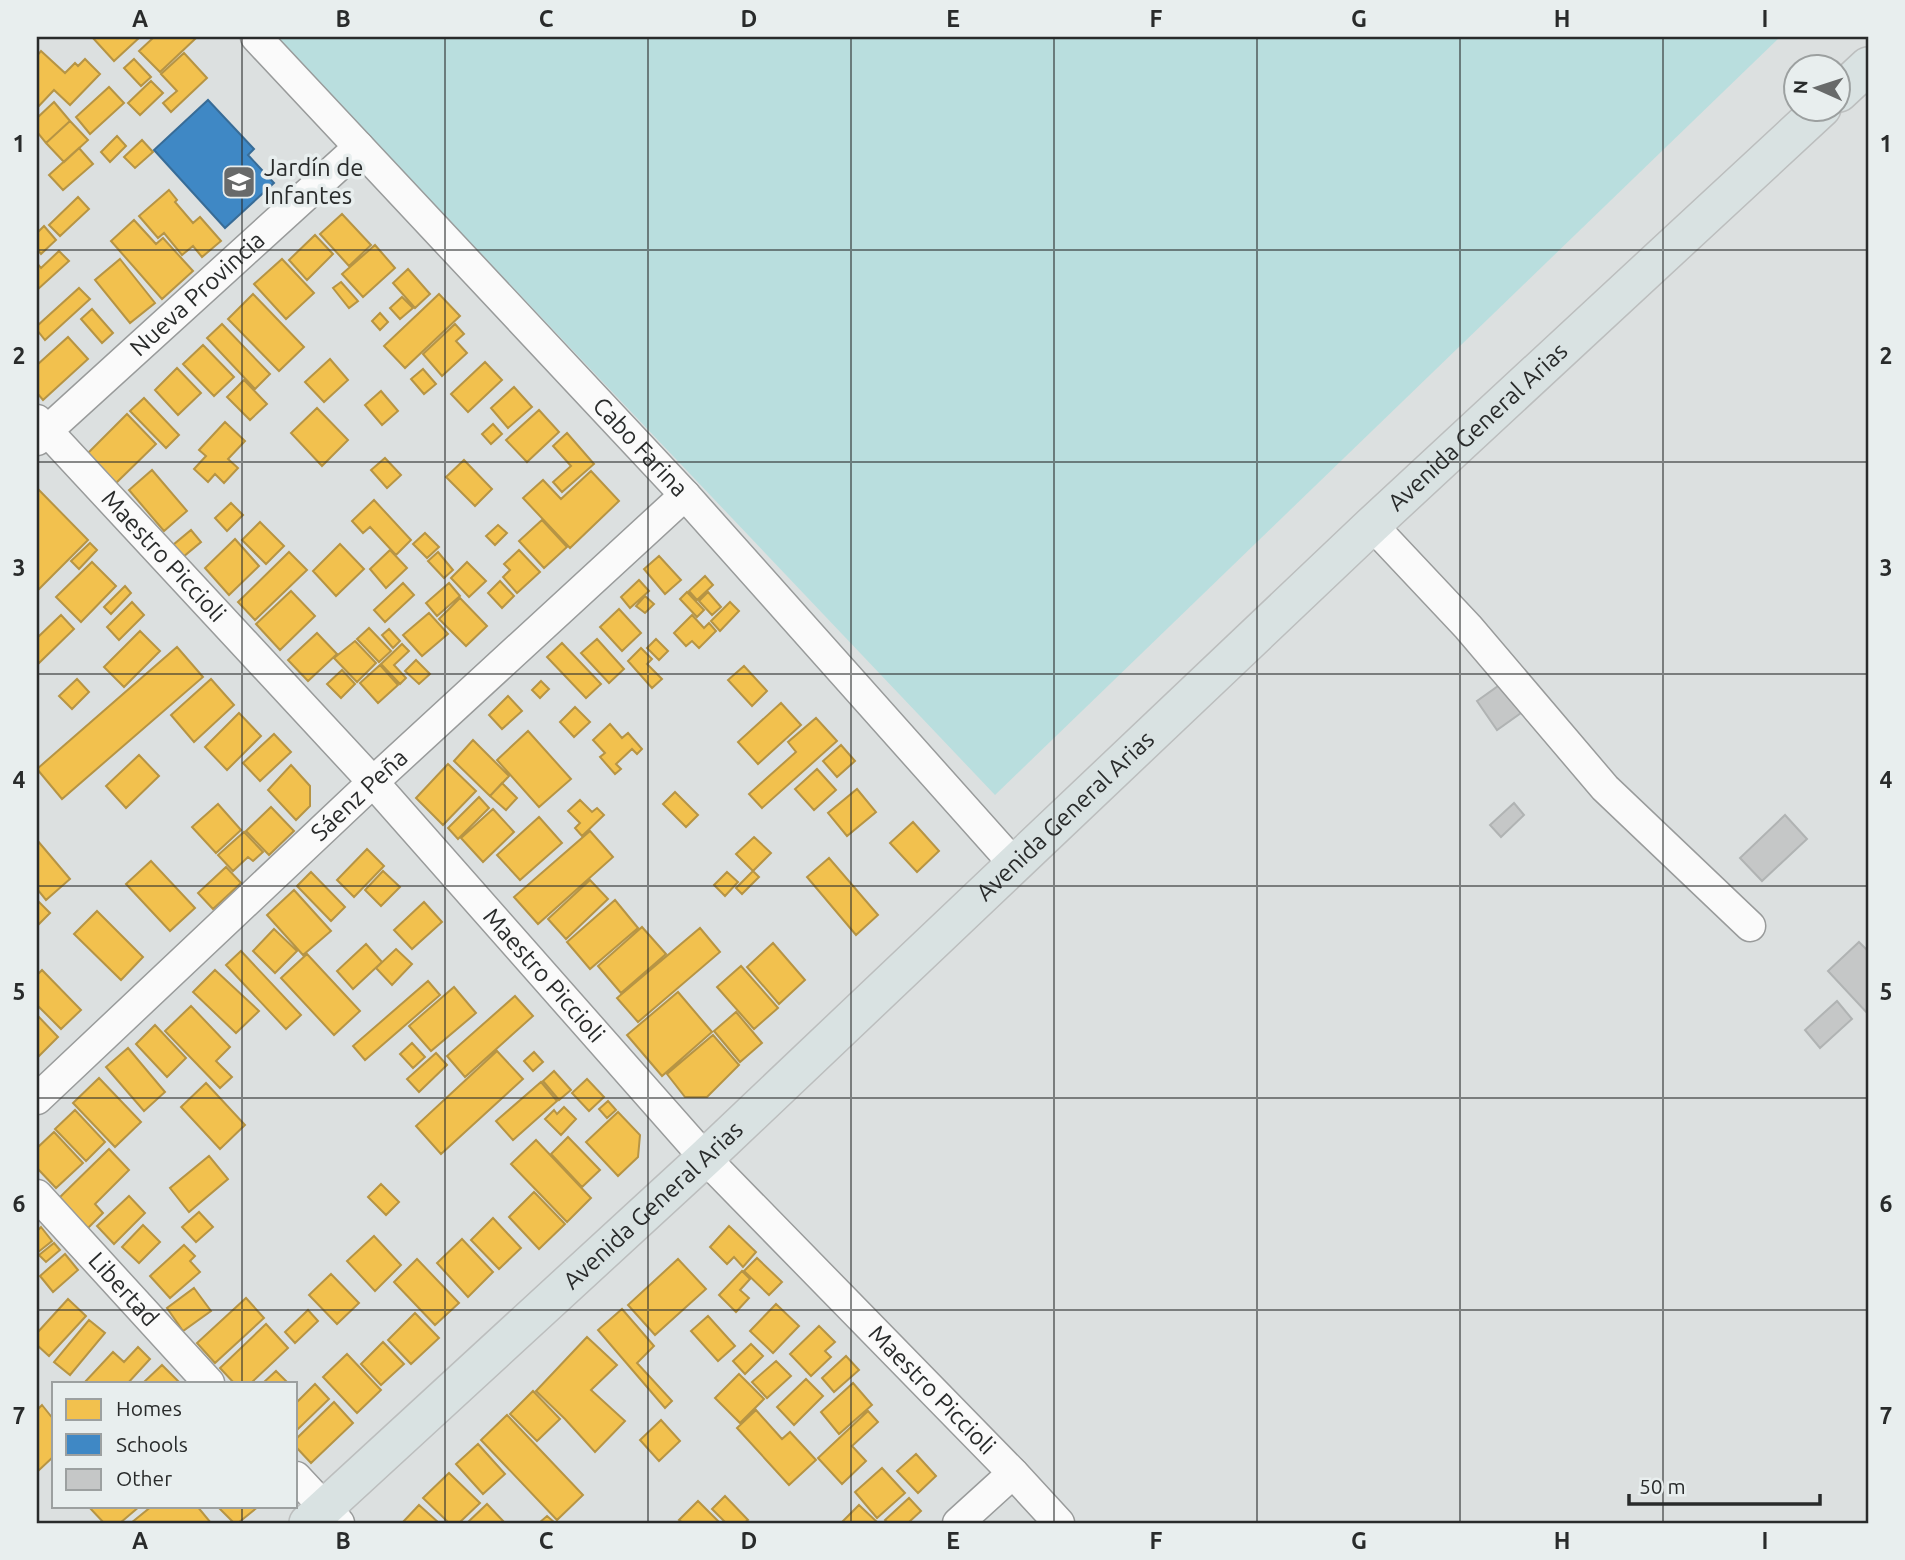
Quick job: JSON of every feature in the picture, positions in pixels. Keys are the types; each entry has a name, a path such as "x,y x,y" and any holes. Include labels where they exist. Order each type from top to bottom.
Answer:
{"main road":[{"path":"1853,80 1868,66"},
{"name":"Avenida General Arias","path":"324,1518 1372,525 1807,122"}],"street":[{"name":"Cabo Farina","path":"256,37 685,495 1015,865"},
{"name":"Nueva Provincia","path":"40,430 359,146"},
{"name":"Maestro Piccioli","path":"40,430 373,782 705,1158 1059,1523"},
{"name":"Sáenz Peña","path":"37,1099 373,782 685,495"},
{"path":"1372,525 1468,627 1605,788 1750,926"},
{"name":"Libertad","path":"37,1195 208,1382"},
{"path":"958,1523 1013,1473"},
{"path":"298,1481 324,1518"}],"shaded area":[{"path":"275,37 1780,37 995,795"}],"building: Homes":[{"path":"92,37 140,37 114,61"},
{"path":"154,37 195,39 160,72 139,51"},
{"path":"41,51 65,73 75,63 78,66 85,59 100,74 70,105 54,90 37,108 37,56"},
{"path":"184,53 207,78 171,112 163,103 177,91 161,74"},
{"path":"134,59 151,77 141,86 124,68"},
{"path":"151,81 163,93 140,115 128,103"},
{"path":"109,87 124,103 90,134 76,117"},
{"path":"54,102 70,121 46,143 37,132 37,118"},
{"path":"70,121 88,140 64,162 46,143"},
{"path":"117,136 126,146 110,162 101,152"},
{"path":"142,140 153,152 135,168 124,157"},
{"path":"79,148 93,164 63,190 49,175"},
{"path":"169,190 177,200 175,202 193,223 200,217 221,241 202,257 193,246 182,255 164,233 158,238 139,216"},
{"path":"78,197 89,209 60,236 49,225"},
{"path":"342,214 371,245 349,266 320,234"},
{"path":"134,220 156,244 163,238 193,271 162,299 111,241"},
{"path":"44,226 56,240 41,254 37,249 37,233"},
{"path":"315,235 333,254 307,280 289,260"},
{"path":"375,245 395,268 363,297 342,274"},
{"path":"59,251 69,261 37,290 37,263 41,268"},
{"path":"120,259 155,303 130,323 95,280"},
{"path":"282,259 314,293 286,319 254,284"},
{"path":"408,269 430,294 415,308 393,283"},
{"path":"341,282 358,301 349,308 333,288"},
{"path":"79,288 90,299 45,340 37,326"},
{"path":"253,294 304,347 279,371 228,319"},
{"path":"439,294 460,316 405,368 384,346"},
{"path":"402,297 413,308 400,319 390,308"},
{"path":"92,309 113,333 102,343 81,319"},
{"path":"380,313 388,322 380,330 372,321"},
{"path":"222,324 270,374 255,389 207,338"},
{"path":"455,324 464,334 456,341 467,353 442,376 423,354"},
{"path":"68,337 88,359 43,400 37,393 37,365"},
{"path":"203,345 234,377 214,396 183,364"},
{"path":"330,359 348,380 324,402 305,382"},
{"path":"485,362 502,380 468,412 451,394"},
{"path":"177,368 201,393 178,415 155,390"},
{"path":"423,369 436,384 424,394 411,379"},
{"path":"244,380 267,404 250,420 227,397"},
{"path":"514,387 532,407 508,428 491,408"},
{"path":"381,391 398,411 382,425 365,405"},
{"path":"144,398 179,435 166,448 130,411"},
{"path":"317,408 348,440 322,466 291,433"},
{"path":"539,410 559,432 527,462 506,440"},
{"path":"127,414 156,444 115,484 86,455"},
{"path":"225,422 245,441 228,459 238,468 224,483 215,474 208,482 194,469 206,456 199,450"},
{"path":"493,424 502,434 491,444 482,434"},
{"path":"567,433 594,464 562,492 553,482 571,466 553,446"},
{"path":"385,458 401,475 387,488 371,470"},
{"path":"464,460 492,489 475,506 446,477"},
{"path":"152,470 187,511 164,531 129,490"},
{"path":"591,471 619,501 570,548 523,498 543,480 561,499"},
{"path":"37,488 88,540 37,591"},
{"path":"374,500 411,540 396,555 370,527 363,533 352,521"},
{"path":"231,503 243,515 227,531 215,518"},
{"path":"542,520 567,547 544,568 519,541"},
{"path":"260,522 284,546 266,564 242,540"},
{"path":"498,525 507,533 495,545 486,536"},
{"path":"191,530 201,542 183,557 173,545"},
{"path":"425,533 439,547 427,558 413,544"},
{"path":"235,539 259,566 229,595 205,568"},
{"path":"90,543 97,550 79,569 71,561"},
{"path":"340,544 364,569 336,596 313,571"},
{"path":"390,550 407,568 386,588 370,569"},
{"path":"519,550 540,572 517,593 503,577 510,570 504,564"},
{"path":"289,552 307,570 255,620 238,602"},
{"path":"438,552 453,570 444,578 428,561"},
{"path":"659,556 681,580 665,594 644,569"},
{"path":"92,562 116,586 81,622 56,597"},
{"path":"467,562 486,581 469,597 451,578"},
{"path":"705,576 713,585 697,600 689,591"},
{"path":"639,580 649,591 630,608 621,597"},
{"path":"500,581 514,596 502,608 488,593"},
{"path":"403,583 414,595 385,622 374,610"},
{"path":"449,583 460,596 437,616 426,603"},
{"path":"125,586 131,593 111,614 104,607"},
{"path":"291,591 315,616 280,650 256,624"},
{"path":"687,592 704,610 697,617 680,599"},
{"path":"708,592 721,607 712,615 699,601"},
{"path":"645,596 654,604 645,613 636,606"},
{"path":"460,598 487,626 466,646 439,619"},
{"path":"132,602 144,615 119,640 107,627"},
{"path":"730,602 739,611 720,631 711,621"},
{"path":"619,609 641,633 622,651 600,627"},
{"path":"429,613 448,634 422,656 403,635"},
{"path":"61,615 74,629 39,663 37,638"},
{"path":"692,615 704,628 709,623 716,631 699,648 692,641 686,646 674,633"},
{"path":"369,628 391,651 379,662 357,639"},
{"path":"389,629 400,641 393,648 382,635"},
{"path":"140,631 160,651 124,687 104,667"},
{"path":"317,633 337,654 308,681 288,660"},
{"path":"597,639 624,669 609,683 581,653"},
{"path":"656,639 668,651 659,660 647,648"},
{"path":"355,641 376,663 357,682 334,658"},
{"path":"562,643 601,684 586,698 547,657"},
{"path":"402,644 409,651 394,665 406,678 400,684 381,664"},
{"path":"177,647 203,677 62,799 37,769"},
{"path":"641,648 652,659 647,664 662,679 652,688 628,661"},
{"path":"416,660 430,674 419,684 405,671"},
{"path":"380,665 398,685 378,703 360,683"},
{"path":"744,666 767,691 752,706 728,680"},
{"path":"342,670 355,684 341,698 327,684"},
{"path":"77,679 89,692 72,709 59,696"},
{"path":"211,679 234,705 194,742 171,715"},
{"path":"541,681 549,689 540,698 532,690"},
{"path":"508,696 522,711 502,729 489,715"},
{"path":"781,703 801,725 758,764 738,742"},
{"path":"575,707 590,722 574,737 560,722"},
{"path":"239,713 261,736 227,770 205,747"},
{"path":"816,718 837,741 762,808 749,794 796,752 788,742"},
{"path":"610,724 622,738 628,733 642,749 637,754 632,749 616,764 621,769 615,774 600,757 605,753 593,740"},
{"path":"528,731 571,779 539,807 497,760"},
{"path":"274,734 291,752 260,781 243,763"},
{"path":"473,740 509,776 490,796 454,761"},
{"path":"841,745 855,761 837,777 823,761"},
{"path":"139,755 159,776 126,808 106,786"},
{"path":"448,764 476,791 443,825 416,798"},
{"path":"291,765 310,786 310,806 296,820 268,790"},
{"path":"817,769 836,790 814,810 795,789"},
{"path":"502,783 517,798 506,810 490,796"},
{"path":"857,789 876,812 847,836 828,813"},
{"path":"675,792 698,815 686,827 663,804"},
{"path":"479,797 489,808 458,839 448,828"},
{"path":"580,800 592,812 597,808 604,815 582,836 575,828 580,823 568,811"},
{"path":"218,804 241,830 216,853 192,827"},
{"path":"271,807 294,831 269,855 246,831"},
{"path":"493,809 514,832 483,862 461,838"},
{"path":"539,817 562,843 520,880 497,855"},
{"path":"913,822 939,851 917,872 890,843"},
{"path":"590,831 613,857 538,924 514,897"},
{"path":"244,832 263,852 253,861 248,857 233,871 218,855"},
{"path":"754,837 771,853 753,871 736,854"},
{"path":"37,840 70,879 46,900 37,889"},
{"path":"367,849 384,866 354,897 337,880"},
{"path":"829,858 878,915 856,935 807,877"},
{"path":"151,861 195,908 170,931 126,884"},
{"path":"226,867 241,883 213,909 198,893"},
{"path":"383,871 400,887 381,906 365,890"},
{"path":"753,871 759,877 742,894 736,888"},
{"path":"311,872 345,907 331,921 297,886"},
{"path":"727,872 738,882 725,896 714,885"},
{"path":"590,880 608,899 566,939 548,919"},
{"path":"294,890 331,931 303,955 267,915"},
{"path":"37,900 50,913 37,926"},
{"path":"615,900 638,928 590,969 567,942"},
{"path":"424,902 442,922 412,949 394,930"},
{"path":"97,911 143,957 121,980 74,934"},
{"path":"642,927 666,954 621,993 598,966"},
{"path":"700,928 720,952 638,1022 617,998"},
{"path":"274,929 297,951 275,973 253,951"},
{"path":"773,943 805,980 779,1004 747,967"},
{"path":"366,944 382,962 353,989 337,971"},
{"path":"396,949 412,964 392,985 376,968"},
{"path":"241,951 301,1015 286,1029 226,965"},
{"path":"307,954 360,1011 334,1035 281,978"},
{"path":"741,966 778,1008 754,1029 717,987"},
{"path":"42,970 81,1010 61,1029 37,1005 37,975"},
{"path":"215,970 259,1011 236,1033 193,992"},
{"path":"428,981 440,995 365,1060 353,1046"},
{"path":"454,987 476,1013 431,1051 409,1026"},
{"path":"678,992 712,1032 662,1076 627,1035"},
{"path":"515,996 533,1016 465,1077 447,1056"},
{"path":"191,1006 230,1047 216,1061 232,1077 220,1088 165,1031"},
{"path":"736,1012 762,1043 740,1062 714,1031"},
{"path":"37,1015 58,1037 37,1058"},
{"path":"155,1025 186,1058 167,1077 136,1044"},
{"path":"713,1035 739,1065 707,1097 685,1097 667,1074"},
{"path":"412,1043 425,1057 413,1068 400,1054"},
{"path":"128,1048 165,1092 144,1111 106,1067"},
{"path":"497,1051 523,1079 441,1154 416,1126"},
{"path":"534,1052 543,1062 533,1071 524,1061"},
{"path":"436,1053 447,1065 419,1092 407,1079"},
{"path":"554,1071 571,1090 559,1100 543,1081"},
{"path":"99,1078 141,1122 115,1147 73,1103"},
{"path":"587,1079 604,1097 589,1111 572,1093"},
{"path":"541,1082 557,1101 513,1140 496,1121"},
{"path":"206,1083 245,1125 220,1149 181,1107"},
{"path":"608,1101 616,1110 607,1118 599,1109"},
{"path":"564,1107 576,1119 561,1135 545,1119 554,1110 557,1114"},
{"path":"75,1110 105,1142 86,1161 55,1129"},
{"path":"618,1112 640,1135 638,1157 618,1176 586,1142"},
{"path":"54,1132 83,1163 56,1188 37,1168 37,1148"},
{"path":"568,1137 600,1170 582,1187 551,1154"},
{"path":"536,1140 591,1198 567,1222 511,1164"},
{"path":"109,1149 129,1170 95,1204 103,1213 88,1228 59,1198"},
{"path":"209,1156 228,1179 189,1212 170,1188"},
{"path":"381,1184 399,1202 386,1215 368,1197"},
{"path":"534,1192 565,1224 539,1249 509,1217"},
{"path":"129,1196 145,1213 114,1244 97,1226"},
{"path":"199,1212 213,1227 196,1242 182,1227"},
{"path":"493,1218 521,1248 499,1269 471,1240"},
{"path":"143,1225 160,1242 139,1263 122,1247"},
{"path":"729,1226 756,1252 743,1267 734,1257 727,1264 710,1247"},
{"path":"41,1227 52,1241 37,1253 37,1231"},
{"path":"374,1236 401,1265 375,1291 347,1261"},
{"path":"462,1239 493,1272 468,1297 437,1263"},
{"path":"54,1243 60,1250 46,1262 39,1255"},
{"path":"184,1245 195,1256 190,1261 200,1272 170,1298 150,1276"},
{"path":"65,1254 78,1270 53,1292 40,1276"},
{"path":"757,1258 782,1282 769,1295 744,1271"},
{"path":"417,1259 459,1303 435,1325 394,1282"},
{"path":"678,1259 706,1289 655,1335 628,1305"},
{"path":"742,1271 750,1279 740,1290 749,1298 736,1312 719,1295"},
{"path":"331,1274 359,1303 337,1324 309,1295"},
{"path":"194,1288 211,1311 183,1331 167,1308"},
{"path":"246,1298 264,1318 215,1363 197,1343"},
{"path":"68,1299 86,1316 49,1356 37,1345 37,1333"},
{"path":"776,1304 799,1326 773,1353 750,1331"},
{"path":"622,1309 654,1346 637,1363 672,1401 665,1408 598,1330"},
{"path":"308,1310 318,1321 295,1343 285,1332"},
{"path":"415,1313 439,1338 411,1364 388,1340"},
{"path":"708,1316 735,1346 718,1361 691,1331"},
{"path":"89,1320 105,1333 70,1375 54,1362"},
{"path":"266,1324 288,1348 252,1382 233,1382 220,1368"},
{"path":"819,1326 835,1342 825,1351 831,1357 811,1376 790,1354"},
{"path":"587,1337 617,1365 591,1390 625,1421 595,1452 536,1391"},
{"path":"383,1342 404,1364 381,1385 361,1364"},
{"path":"751,1344 763,1356 745,1374 733,1361"},
{"path":"138,1347 150,1359 129,1382 85,1382 113,1352 124,1362"},
{"path":"347,1354 381,1390 357,1413 323,1377"},
{"path":"846,1356 859,1370 834,1392 822,1378"},
{"path":"776,1361 791,1376 767,1398 752,1382"},
{"path":"162,1365 179,1382 144,1382"},
{"path":"276,1371 287,1382 264,1382"},
{"path":"739,1374 764,1399 740,1423 715,1398"},
{"path":"806,1379 823,1396 794,1425 777,1407"},
{"path":"853,1383 872,1405 839,1434 821,1412"},
{"path":"315,1384 329,1399 298,1429 298,1401"},
{"path":"533,1391 560,1419 537,1441 510,1414"},
{"path":"334,1402 353,1423 311,1463 298,1449 298,1437"},
{"path":"42,1405 52,1418 52,1458 37,1472 37,1410"},
{"path":"756,1410 782,1439 790,1432 816,1460 789,1485 737,1428"},
{"path":"868,1411 878,1422 852,1446 866,1461 842,1484 818,1458"},
{"path":"507,1415 583,1495 557,1520 481,1440"},
{"path":"661,1420 680,1441 659,1461 640,1440"},
{"path":"478,1444 505,1474 483,1494 456,1464"},
{"path":"916,1454 936,1476 918,1493 897,1471"},
{"path":"882,1468 905,1493 877,1518 855,1492"},
{"path":"449,1473 480,1503 459,1523 449,1523 423,1498"},
{"path":"725,1496 748,1520 744,1523 726,1523 712,1509"},
{"path":"909,1498 921,1511 908,1523 888,1523 885,1520"},
{"path":"698,1501 720,1523 683,1523 679,1520"},
{"path":"487,1504 505,1523 467,1523"},
{"path":"419,1505 439,1523 402,1523"},
{"path":"859,1505 878,1523 841,1523"},
{"path":"90,1508 138,1508 120,1523 104,1523"},
{"path":"150,1508 199,1508 211,1523 131,1523"},
{"path":"219,1508 257,1508 238,1523 234,1523"},
{"path":"547,1516 555,1523 539,1523"}],"building: Schools":[{"path":"208,100 254,149 248,155 274,183 225,228 154,150"}],"building: Other":[{"path":"1501,684 1521,713 1497,730 1477,701"},
{"path":"1514,803 1524,815 1501,837 1490,825"},
{"path":"1785,815 1807,839 1762,881 1740,858"},
{"path":"1859,942 1868,951 1868,1014 1828,971"},
{"path":"1837,1001 1852,1019 1820,1048 1805,1030"}],"place":[{"name":"Jardín de Infantes","path":"239,182"}]}
